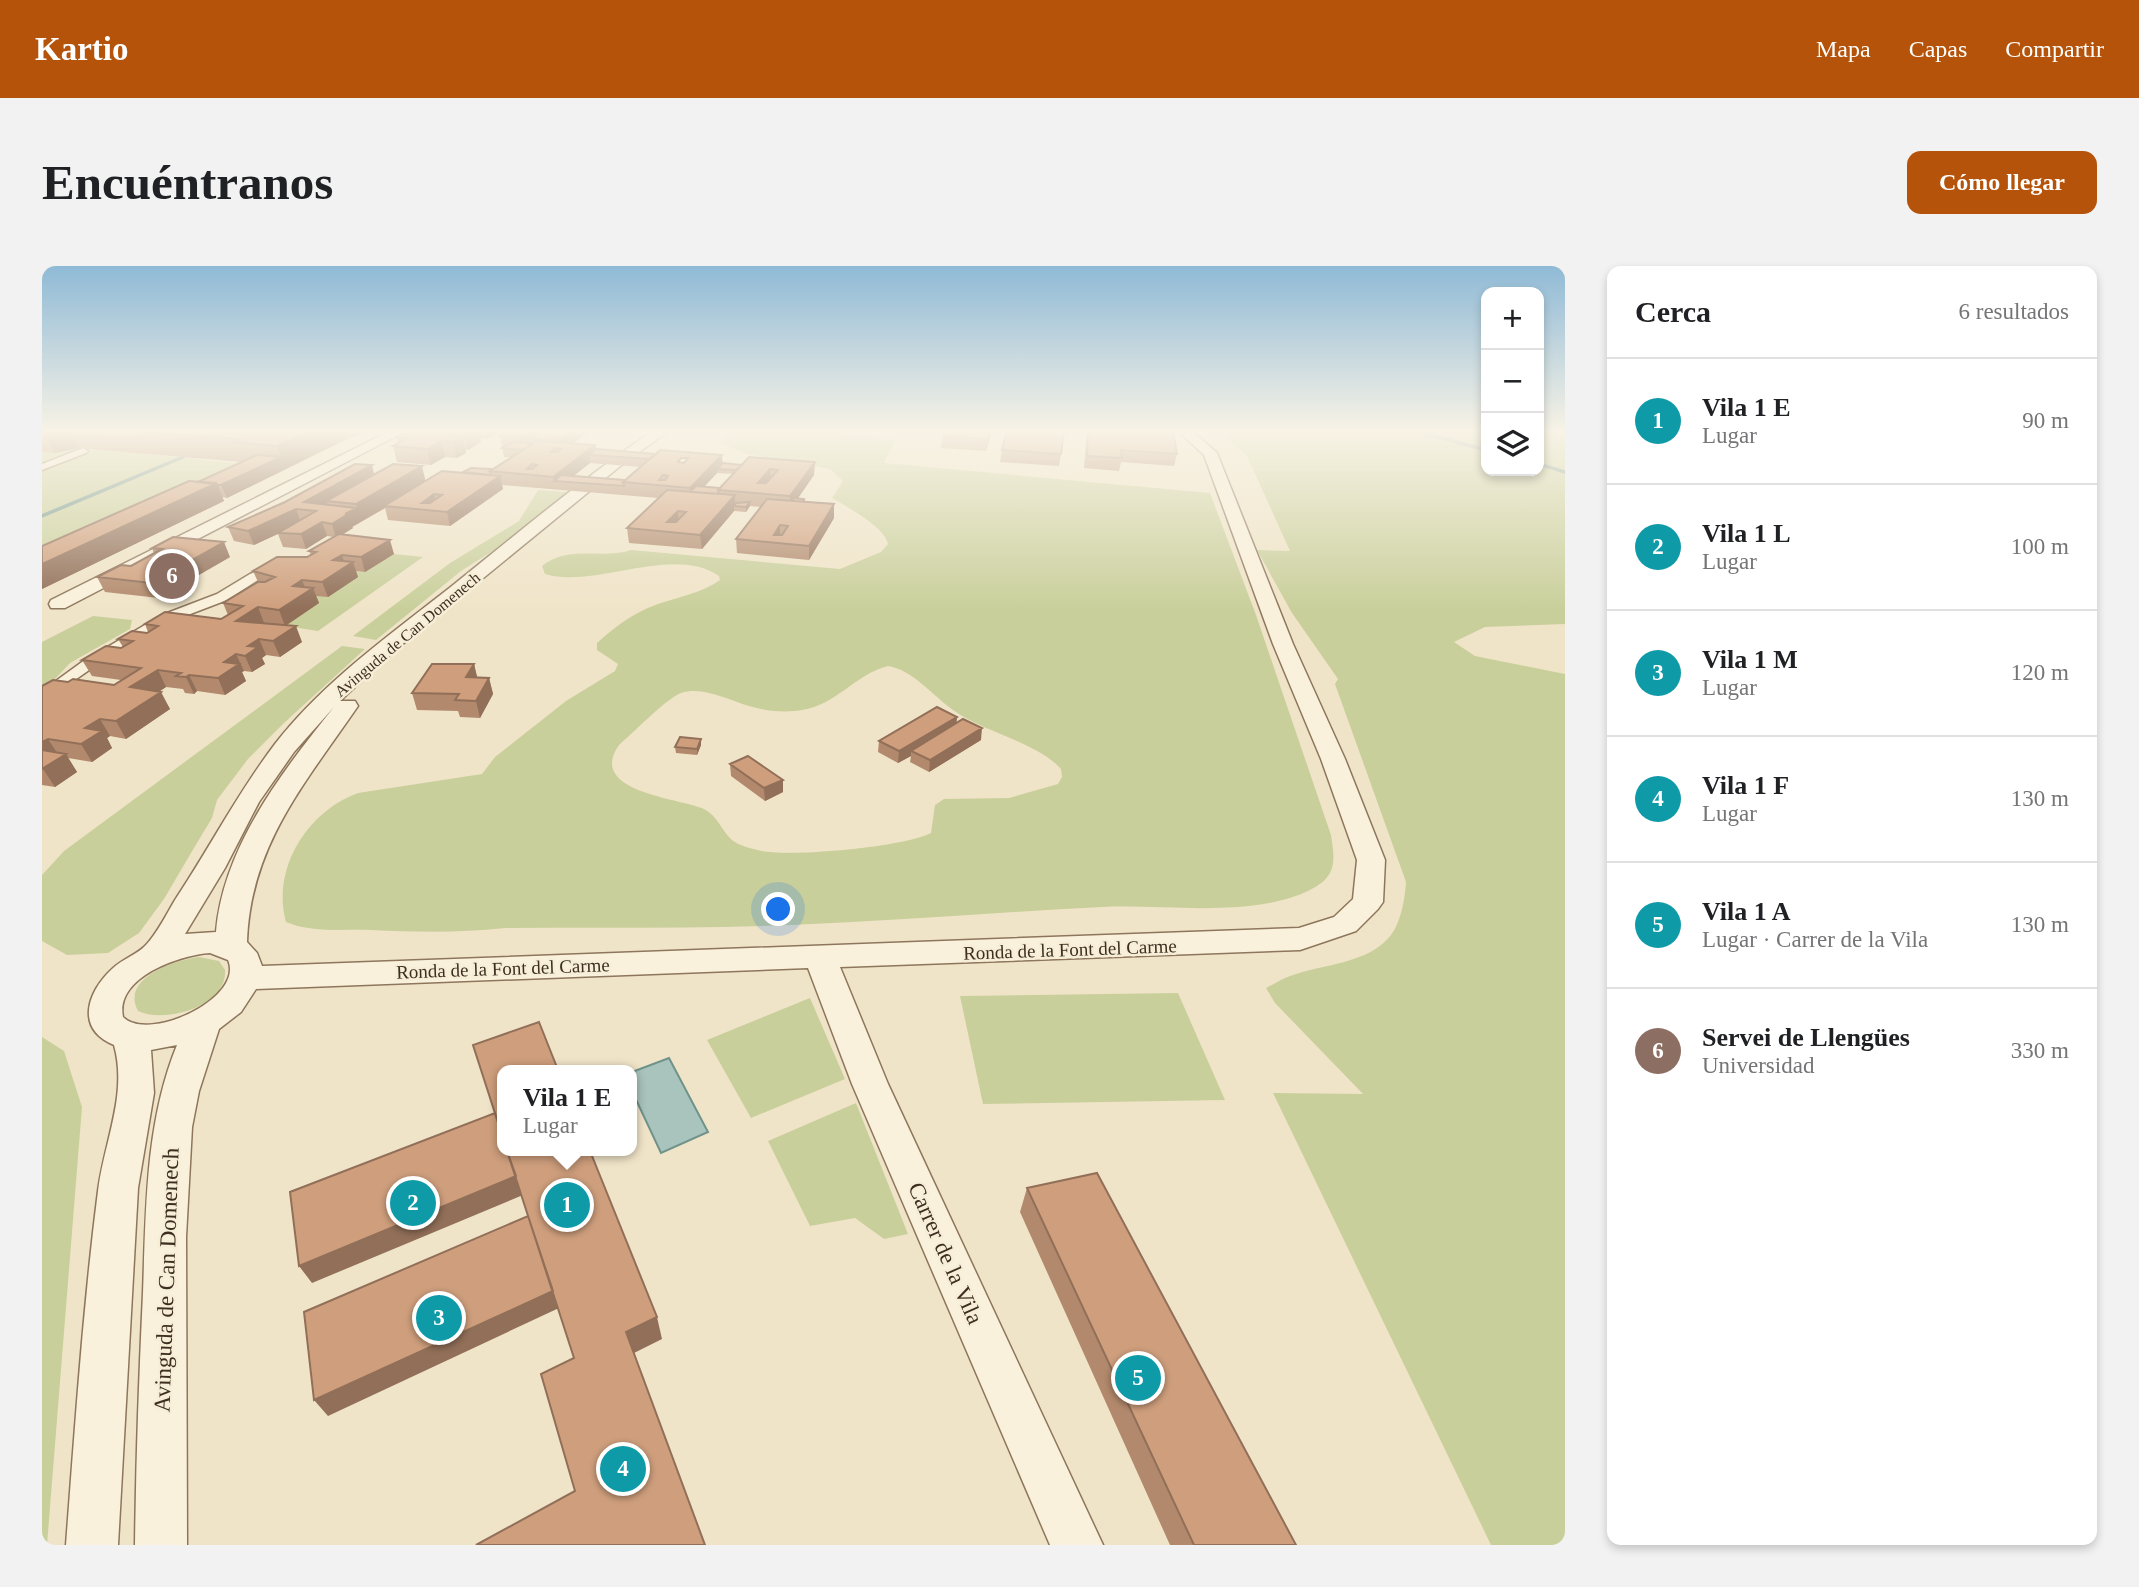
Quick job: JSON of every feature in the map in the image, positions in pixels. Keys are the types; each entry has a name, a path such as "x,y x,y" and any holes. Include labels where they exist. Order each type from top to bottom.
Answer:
{"street":[{"path":"58,604 282,491"},
{"name":"Avinguda de Can Domenech","path":"156,955 211,867 246,802 285,747 335,693 387,647 581,491"},
{"name":"Avinguda de Can Domenech","path":"231,946 230,924 247,866 276,803 348,705 419,640 598,491"},
{"name":"Ronda de la Font del Carme","path":"247,978 1300,939 1345,924 1368,902 1371,860 1224,491"},
{"path":"42,698 87,665 167,618 222,597 271,569 295,562"},
{"path":"198,943 231,946 247,961 247,978 230,1002 205,1020 166,1035 129,1036 110,1027 104,1015 105,1002 122,977 156,955 198,943"},
{"name":"Carrer de la Vila","path":"820,958 870,1084 1077,1545"},
{"name":"Avinguda de Can Domenech","path":"161,1545 160,1372 165,1193 172,1127 178,1101 192,1046 205,1020"},
{"path":"92,1545 118,1183 136,1099 137,1065 129,1036"}],"green space":[{"path":"42,491 192,491 42,569"},
{"path":"538,491 568,492 510,540 461,571 376,640 353,636 450,563 519,521"},
{"path":"837,491 1185,491 1210,493 1256,615 1331,835 1333,863 1328,876 1317,886 1294,897 1241,907 1103,907 791,925 505,928 438,932 316,929 286,922 284,882 289,862 309,827 324,813 340,801 358,793 482,774 495,757 566,701 615,671 618,664 597,650 597,643 611,631 649,608 698,591 720,580 719,576 701,567 680,564 565,577 545,574 542,566 552,559 574,554 608,554 631,550 840,569 881,552 888,544 880,531 832,498","holes":["888,666 906,672 966,718 1026,745 1051,760 1061,769 1062,777 1058,784 1009,798 944,799 935,805 931,833 898,843 777,853 738,844 713,815 704,809 640,790 625,783 615,773 612,761 619,745 659,708 681,693 707,692 762,709 796,711 825,702 866,676"]},
{"path":"1263,491 1565,491 1565,624 1485,627 1454,642 1475,656 1565,674 1565,1545 1491,1545 1273,1093 1363,1094 1275,1003 1266,988 1290,976 1358,958 1382,945 1397,923 1406,882 1335,684 1338,679 1292,613 1257,550 1290,551"},
{"path":"394,554 423,557 318,631 285,626 299,601 347,570 365,572"},
{"path":"93,616 132,620 130,629 70,663 54,680 42,687 42,642"},
{"path":"342,646 365,649 248,759 217,800 212,818 164,899 139,933 108,953 67,955 42,941 42,875 64,851"},
{"path":"199,957 219,961 225,970 223,983 206,1002 193,1009 163,1015 138,1011 134,999 143,980 164,967"},
{"path":"1178,993 1225,1100 983,1104 960,996"},
{"path":"810,998 845,1079 751,1118 707,1040"},
{"path":"42,1037 64,1051 82,1107 47,1545 42,1545"},
{"path":"856,1103 908,1234 884,1239 855,1218 810,1226 768,1141"}],"water":[{"path":"669,1058 708,1132 661,1153 637,1102 637,1070"}],"building":[{"path":"167,491 200,491 42,564 42,546"},
{"path":"306,491 325,491 304,502 357,508 332,524 322,522 301,534 278,533 316,511 296,509 248,531 228,527"},
{"path":"345,491 379,491 356,504 326,501"},
{"path":"409,491 478,491 447,512 384,506","holes":["434,494 442,495 430,503 422,503"]},
{"path":"666,491 735,495 700,535 627,528","holes":["678,511 686,512 676,522 667,522"]},
{"path":"718,491 719,494 690,492"},
{"path":"726,491 794,491 790,496"},
{"path":"794,498 804,499 803,502 793,501"},
{"path":"767,499 834,504 809,546 736,539","holes":["780,525 788,526 782,535 774,535"]},
{"path":"750,502 746,507 734,506 736,503"},
{"path":"339,534 390,540 361,557 342,555 333,560 353,562 322,582 302,580 293,586 313,588 279,610 258,607 236,621 296,626 273,641 259,639 248,646 258,647 245,656 236,654 224,662 239,664 218,678 176,676 181,673 158,670 130,687 161,692 116,721 100,719 85,728 102,731 81,744 48,739 42,742 42,686 53,680 68,682 73,679 114,685 141,668 82,660 106,646 121,648 133,641 118,639 132,631 147,633 158,626 145,624 165,612 221,619 243,606 223,603 258,582 275,577 253,571 277,557 307,557 316,552 309,551"},
{"path":"173,537 224,542 151,583 97,577 121,565 131,566 162,549 152,548"},
{"path":"432,664 474,664 466,677 489,678 476,701 455,700 459,694 412,693"},
{"path":"937,707 957,717 899,751 879,741"},
{"path":"963,719 982,728 930,760 911,751"},
{"path":"680,737 701,739 697,749 675,747"},
{"path":"42,750 66,754 42,769"},
{"path":"748,756 783,780 764,788 730,764"},
{"path":"539,1022 556,1065 497,1065 497,1119 473,1045"},
{"path":"495,1113 497,1156 509,1156 516,1176 299,1266 290,1192"},
{"path":"509,1156 592,1156 657,1317 626,1332 705,1545 476,1545 575,1491 541,1374 574,1358"},
{"path":"1097,1173 1296,1545 1194,1545 1027,1188"},
{"path":"528,1216 553,1291 314,1400 304,1312"}],"waterway":[{"path":"42,516 102,491"}],"place":[{"name":"Servei de Llengües","path":"172,576"},
{"name":"Vila 1 L","path":"413,1203"},
{"name":"Vila 1 E","path":"567,1205"},
{"name":"Vila 1 M","path":"439,1318"},
{"name":"Vila 1 A","path":"1138,1378"},
{"name":"Vila 1 F","path":"623,1469"}]}
